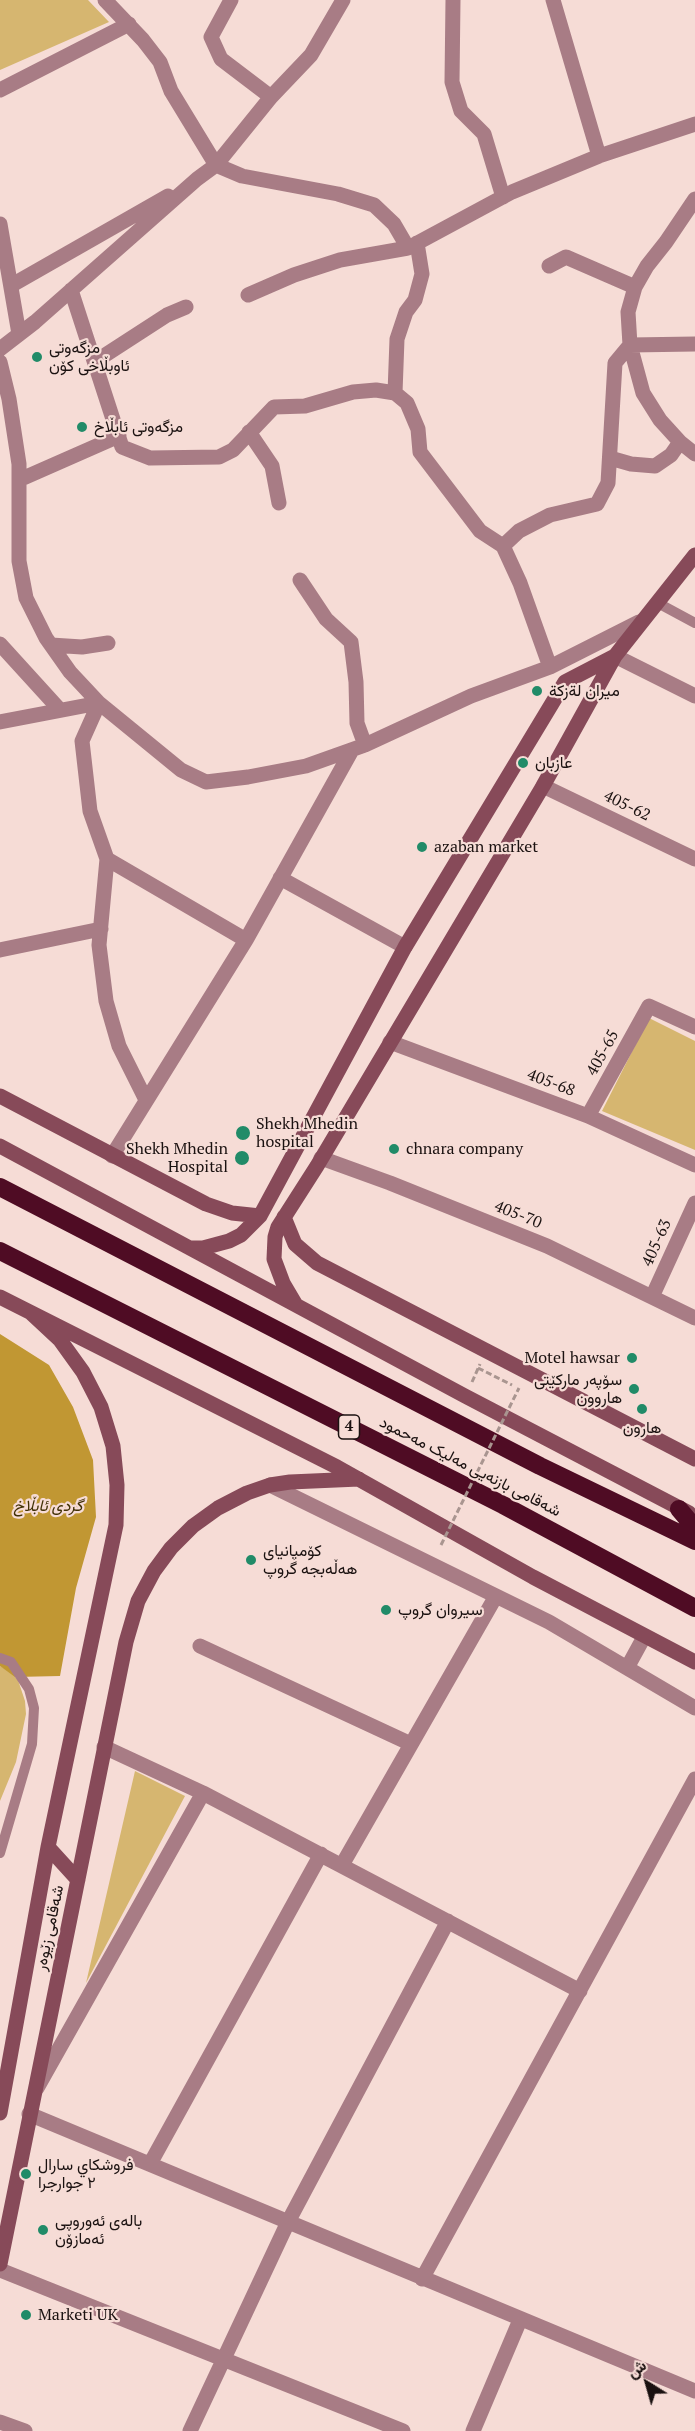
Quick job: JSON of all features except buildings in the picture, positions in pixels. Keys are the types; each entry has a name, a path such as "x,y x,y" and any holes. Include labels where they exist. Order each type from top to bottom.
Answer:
{"highway":[{"name":"شەقامی بازنەیی مەلیک مەحمود","path":"0,1186 540,1466 695,1541"},
{"name":"شەقامی بازنەیی مەلیک مەحمود","path":"0,1251 503,1505 695,1608"},
{"path":"687,1512 695,1528"}],"main road":[{"path":"296,1305 283,1283 274,1259 275,1237 284,1217 543,786 615,656 639,622 695,555"},
{"path":"189,1248 203,1248 229,1241 246,1230 260,1216 405,947 564,682 615,656"},
{"path":"0,1096 112,1156 219,1209 260,1216"},
{"path":"0,1146 465,1396 687,1512"},
{"path":"284,1217 290,1236 309,1258 695,1459"},
{"path":"0,1297 359,1479 644,1637 695,1662"},
{"name":"شەقامی زێوەر","path":"1,2107 48,1847 116,1525 117,1485 114,1456 101,1407 72,1356 60,1340 31,1312"},
{"name":"شەقامی زێوەر","path":"0,2264 104,1747 126,1642 138,1601 165,1556 194,1526 218,1508 247,1493 270,1485 359,1479"},
{"path":"48,1847 78,1880"}],"street":[{"path":"105,0 129,24 160,62 171,91 216,165 242,176 338,194 374,205 412,245 422,274 415,300 406,312 396,339 395,393"},
{"path":"231,0 211,37 220,59 271,97"},
{"path":"0,349 216,165 271,97 311,55 343,0"},
{"path":"453,0 452,82 461,111 483,134 503,197"},
{"path":"552,0 599,156"},
{"path":"0,90 129,24"},
{"path":"248,295 294,275 340,260 412,245 503,197 599,156 695,124"},
{"path":"12,285 197,179"},
{"path":"695,199 666,242 646,266 635,287 628,312 630,345 643,393 660,420 680,442 695,454"},
{"path":"0,224 4,259 12,285 19,334"},
{"path":"549,266 566,257 635,287"},
{"path":"71,290 96,361 122,447 150,458 219,457 233,450 274,407 305,406 353,392 376,390 395,393 407,403 418,429 420,452 480,531 503,546 520,583 550,668"},
{"path":"96,361 167,315 186,306"},
{"path":"503,546 519,531 550,515 597,504 608,483 615,363 630,345 695,344"},
{"path":"0,362 20,464 19,561 26,598 51,645 70,672 99,703 181,770 206,782 306,766 359,748 471,696 550,668 639,622"},
{"path":"249,432 272,466 279,503"},
{"path":"19,480 119,436"},
{"path":"610,458 631,464 655,466 671,455 680,442"},
{"path":"112,1156 246,940 280,878 359,748 356,682 351,642 326,619 300,580"},
{"path":"51,645 82,647 108,643"},
{"path":"0,644 60,710"},
{"path":"615,656 695,696"},
{"path":"0,722 99,703"},
{"path":"99,703 82,741 90,811 106,859 99,945 106,1001 119,1046 146,1100"},
{"name":"405-62","path":"543,786 695,859"},
{"path":"106,859 246,940"},
{"path":"280,878 405,947"},
{"path":"0,950 101,929"},
{"name":"405-65","path":"588,1116 649,1006 695,1027"},
{"name":"405-68","path":"390,1042 588,1116 695,1165"},
{"name":"405-70","path":"321,1158 547,1246 695,1318"},
{"name":"405-63","path":"652,1297 695,1203"},
{"path":"270,1485 549,1622 695,1708"},
{"path":"342,1864 496,1596"},
{"path":"627,1668 644,1637"},
{"path":"200,1646 411,1744"},
{"path":"104,1747 203,1793 342,1864 580,1991"},
{"path":"422,2279 695,1779"},
{"path":"33,2094 203,1793"},
{"path":"150,2164 321,1854"},
{"path":"190,2431 288,2222 448,1921"},
{"path":"29,2114 695,2391"},
{"path":"0,2270 401,2431"},
{"path":"474,2431 520,2320"},
{"path":"0,2422 25,2431"}],"lane":[{"path":"656,602 695,623"},
{"path":"0,1658 11,1662 29,1689 34,1708 32,1744 0,1853"}],"path":[{"path":"465,1396 486,1351"},
{"path":"441,1545 519,1388 478,1368"}],"shaded area":[{"path":"0,0 88,0 109,22 0,70"},
{"path":"649,1018 695,1041 695,1150 602,1111"},
{"path":"0,1666 11,1672 18,1680 25,1701 26,1714 16,1762 0,1801"},
{"path":"135,1771 185,1796 86,1983"}],"green space":[{"name":"گردی ئابڵاخ","path":"0,1334 49,1365 73,1407 93,1460 96,1517 76,1588 60,1676 15,1677 0,1666"}],"place":[{"name":"مزگەوتی ئاوبڵاخی کۆن","path":"37,357"},
{"name":"مزگەوتی ئابڵاخ","path":"82,427"},
{"name":"ميران لةزكة","path":"537,691"},
{"name":"عازبان","path":"523,763"},
{"name":"azaban market","path":"422,847"},
{"name":"Shekh Mhedin hospital","path":"243,1133"},
{"name":"chnara company","path":"394,1149"},
{"name":"Shekh Mhedin Hospital","path":"242,1158"},
{"name":"Motel hawsar","path":"632,1358"},
{"name":"سۆپەر ماركێتی هاروون","path":"634,1389"},
{"name":"هارون","path":"642,1409"},
{"name":"کۆمپانیای ھەڵەبجە گروپ","path":"251,1560"},
{"name":"سیروان گروپ","path":"386,1610"},
{"name":"فروشكاي سارال ٢ جوارجرا","path":"26,2174"},
{"name":"بالەی ئەوروپی ئەمازۆن","path":"43,2230"},
{"name":"Marketi UK","path":"26,2315"}]}
